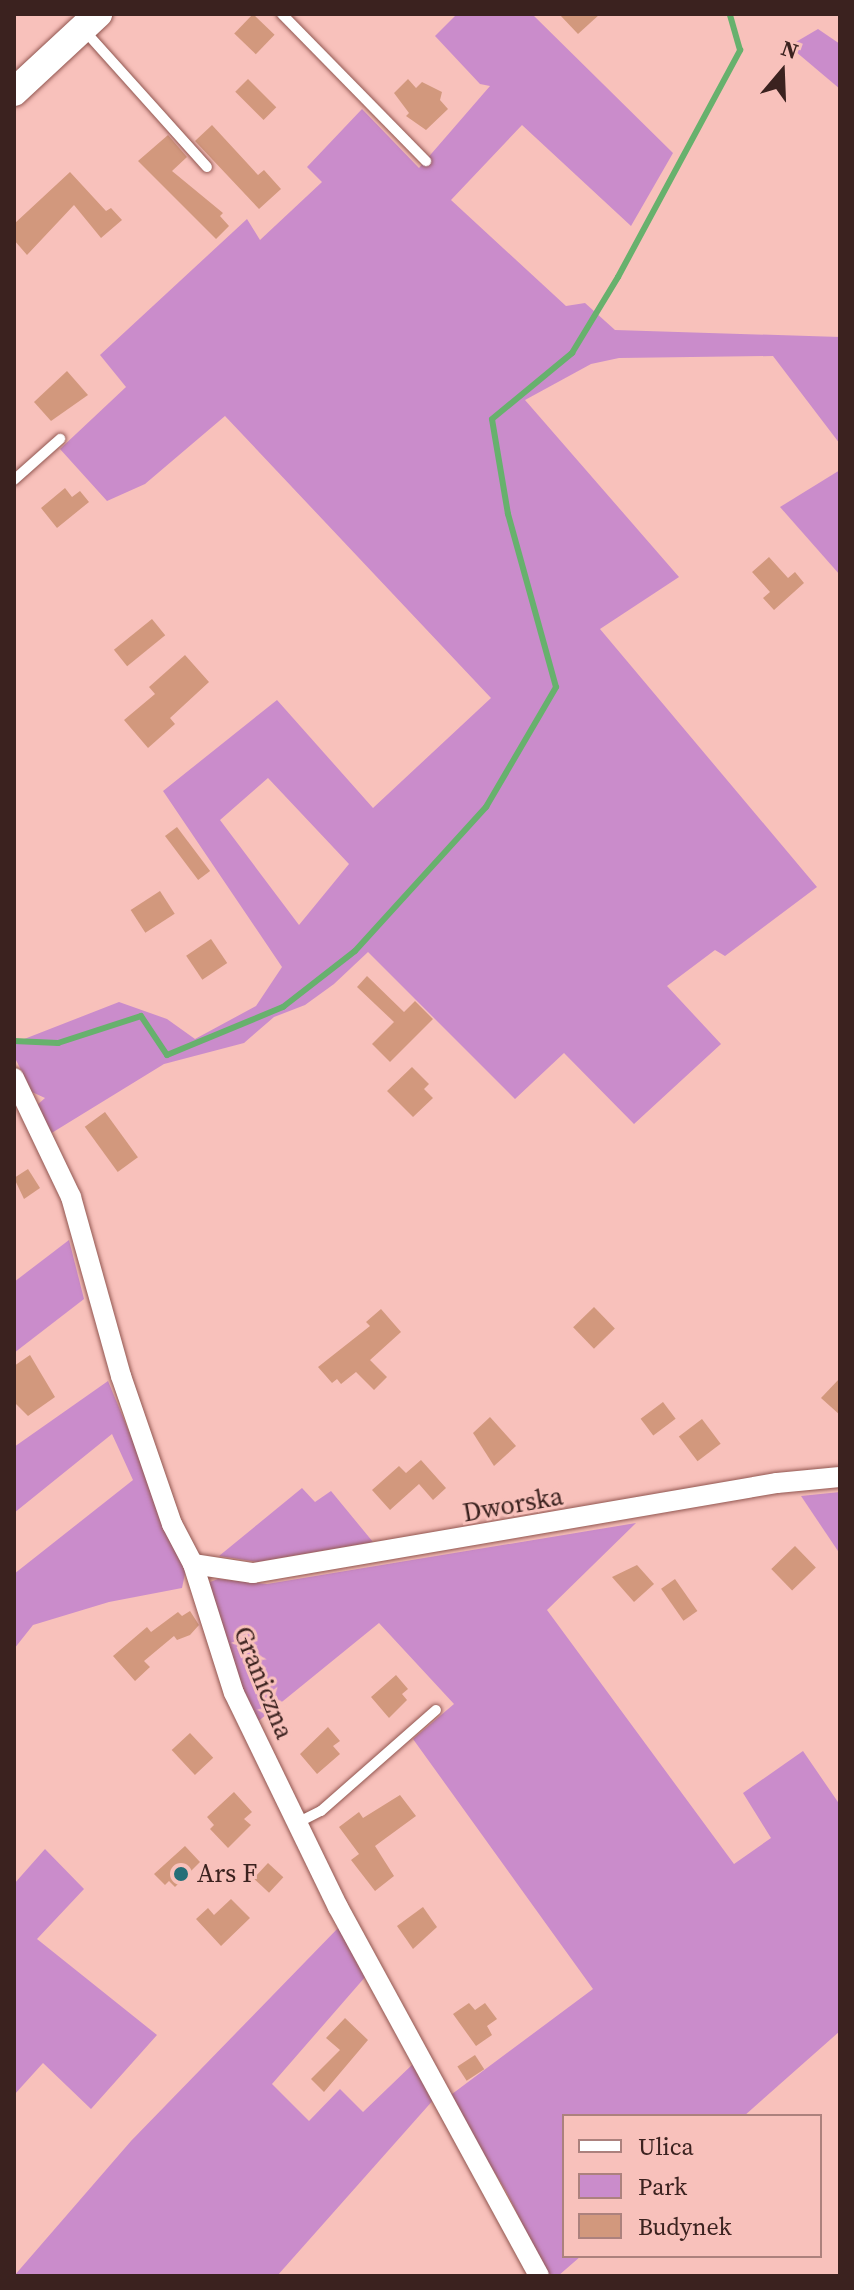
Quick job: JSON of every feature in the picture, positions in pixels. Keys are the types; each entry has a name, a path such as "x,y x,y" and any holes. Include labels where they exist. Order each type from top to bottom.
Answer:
{"main road":[{"path":"14,92 90,21"}],"street":[{"name":"Graniczna","path":"14,1078 71,1197 121,1376 172,1524 193,1564 234,1693 295,1824 539,2276"},
{"name":"Dworska","path":"193,1564 253,1573 777,1483 840,1477"}],"lane":[{"path":"282,14 426,161"},
{"path":"90,21 207,167"},
{"path":"14,480 60,439"},
{"path":"295,1824 321,1811 436,1710"}],"green space":[{"path":"457,14 532,14 673,153 631,226 522,125 451,200 566,306 585,303 615,330 840,337 840,444 773,356 619,358 591,364 525,400 679,577 600,629 817,887 725,956 715,950 667,986 721,1044 634,1124 564,1053 515,1099 368,952 334,984 305,1005 274,1017 244,1043 164,1064 50,1134 36,1106 45,1098 32,1092 14,1056 14,1043 119,1002 167,1019 195,1039 256,1006 282,967 163,791 277,700 373,808 491,698 225,416 145,484 107,501 60,449 126,387 100,355 247,219 260,240 322,182 307,167 362,109 419,168 490,86 480,84 435,36","holes":["268,778 349,864 299,925 220,820"]},
{"path":"818,29 840,44 840,89 789,46"},
{"path":"840,470 840,575 780,507"},
{"path":"69,1240 84,1299 14,1353 14,1282"},
{"path":"108,1381 186,1569 182,1588 109,1602 33,1625 14,1649 14,1574 133,1480 112,1434 14,1513 14,1447"},
{"path":"302,1488 315,1502 331,1491 373,1542 257,1562 219,1556"},
{"path":"840,1492 840,1554 801,1496"},
{"path":"636,1523 547,1610 734,1864 771,1838 743,1793 803,1751 840,1805 840,2031 746,2114 562,2114 562,2258 579,2258 558,2276 548,2276 506,2191 448,2097 593,1989 413,1739 454,1704 379,1623 256,1723 206,1594 210,1582 218,1579 267,1584"},
{"path":"45,1849 84,1889 37,1939 157,2035 91,2109 43,2063 14,2095 14,1884"},
{"path":"340,1926 366,1976 272,2084 309,2121 340,2089 363,2112 415,2062 435,2098 277,2276 14,2276 131,2141"}],"building":[{"path":"253,14 275,35 256,54 234,33"},
{"path":"559,14 600,14 578,34"},
{"path":"248,79 276,107 264,120 235,92"},
{"path":"408,79 416,88 422,82 442,92 440,100 448,109 426,130 406,116 409,113 394,93"},
{"path":"212,125 258,175 264,170 281,189 259,209 195,141"},
{"path":"168,135 187,157 172,171 223,213 220,216 229,226 216,239 138,161"},
{"path":"70,172 106,211 111,208 122,220 101,238 74,205 27,255 14,240 14,224"},
{"path":"67,371 88,395 51,421 34,402"},
{"path":"65,488 72,497 80,491 89,502 57,528 41,508"},
{"path":"769,557 788,578 795,572 804,583 774,610 763,598 770,592 752,572"},
{"path":"152,619 165,635 127,666 114,650"},
{"path":"185,655 209,682 170,718 175,724 148,748 124,720 155,694 149,687"},
{"path":"177,827 210,871 198,880 165,836"},
{"path":"160,891 175,914 145,933 131,910"},
{"path":"211,939 227,963 202,980 186,956"},
{"path":"367,976 404,1012 415,1001 433,1019 390,1062 372,1044 394,1022 357,987"},
{"path":"412,1067 429,1084 424,1089 433,1098 413,1117 387,1091"},
{"path":"105,1112 138,1157 118,1172 85,1127"},
{"path":"28,1169 40,1188 24,1199 14,1178"},
{"path":"594,1307 615,1329 594,1349 573,1327"},
{"path":"381,1309 401,1332 370,1360 387,1377 374,1390 356,1372 341,1384 337,1379 332,1383 318,1367 370,1326 366,1322"},
{"path":"30,1355 55,1397 28,1416 14,1402 14,1366"},
{"path":"840,1378 840,1415 821,1398"},
{"path":"663,1402 676,1419 653,1436 641,1419"},
{"path":"490,1417 516,1446 494,1466 473,1433"},
{"path":"702,1419 721,1444 697,1461 679,1436"},
{"path":"421,1460 446,1488 433,1500 419,1484 390,1510 372,1490 399,1466 406,1473"},
{"path":"795,1546 816,1568 792,1591 771,1569"},
{"path":"637,1565 654,1584 634,1602 612,1577"},
{"path":"675,1579 697,1611 683,1621 661,1589"},
{"path":"190,1611 199,1625 190,1635 177,1640 174,1636 144,1661 150,1667 135,1681 113,1656 147,1627 151,1632 178,1612 182,1616"},
{"path":"396,1675 408,1689 402,1694 407,1700 389,1718 371,1697"},
{"path":"328,1727 340,1741 333,1746 340,1754 317,1774 300,1754"},
{"path":"190,1733 213,1758 195,1775 172,1750"},
{"path":"234,1792 252,1812 244,1819 251,1825 228,1848 210,1829 214,1825 207,1817"},
{"path":"400,1795 416,1816 375,1846 394,1876 375,1891 351,1860 359,1854 339,1827 359,1812 363,1818"},
{"path":"185,1846 200,1862 175,1887 169,1881 165,1885 154,1874"},
{"path":"268,1863 283,1877 269,1893 254,1878"},
{"path":"231,1899 250,1918 221,1946 196,1919 208,1908 214,1915"},
{"path":"423,1907 437,1927 413,1949 397,1926"},
{"path":"469,2003 475,2010 485,2003 497,2019 487,2026 492,2035 476,2046 453,2014"},
{"path":"345,2018 368,2040 324,2092 311,2079 340,2050 326,2038"},
{"path":"475,2055 484,2069 467,2081 457,2066"}],"waterway":[{"path":"14,1041 58,1043 141,1016 167,1055 283,1007 355,951 486,807 556,687 508,514 492,419 572,353 618,277 740,50 730,14"}],"place":[{"name":"Ars F","path":"181,1874"}]}
